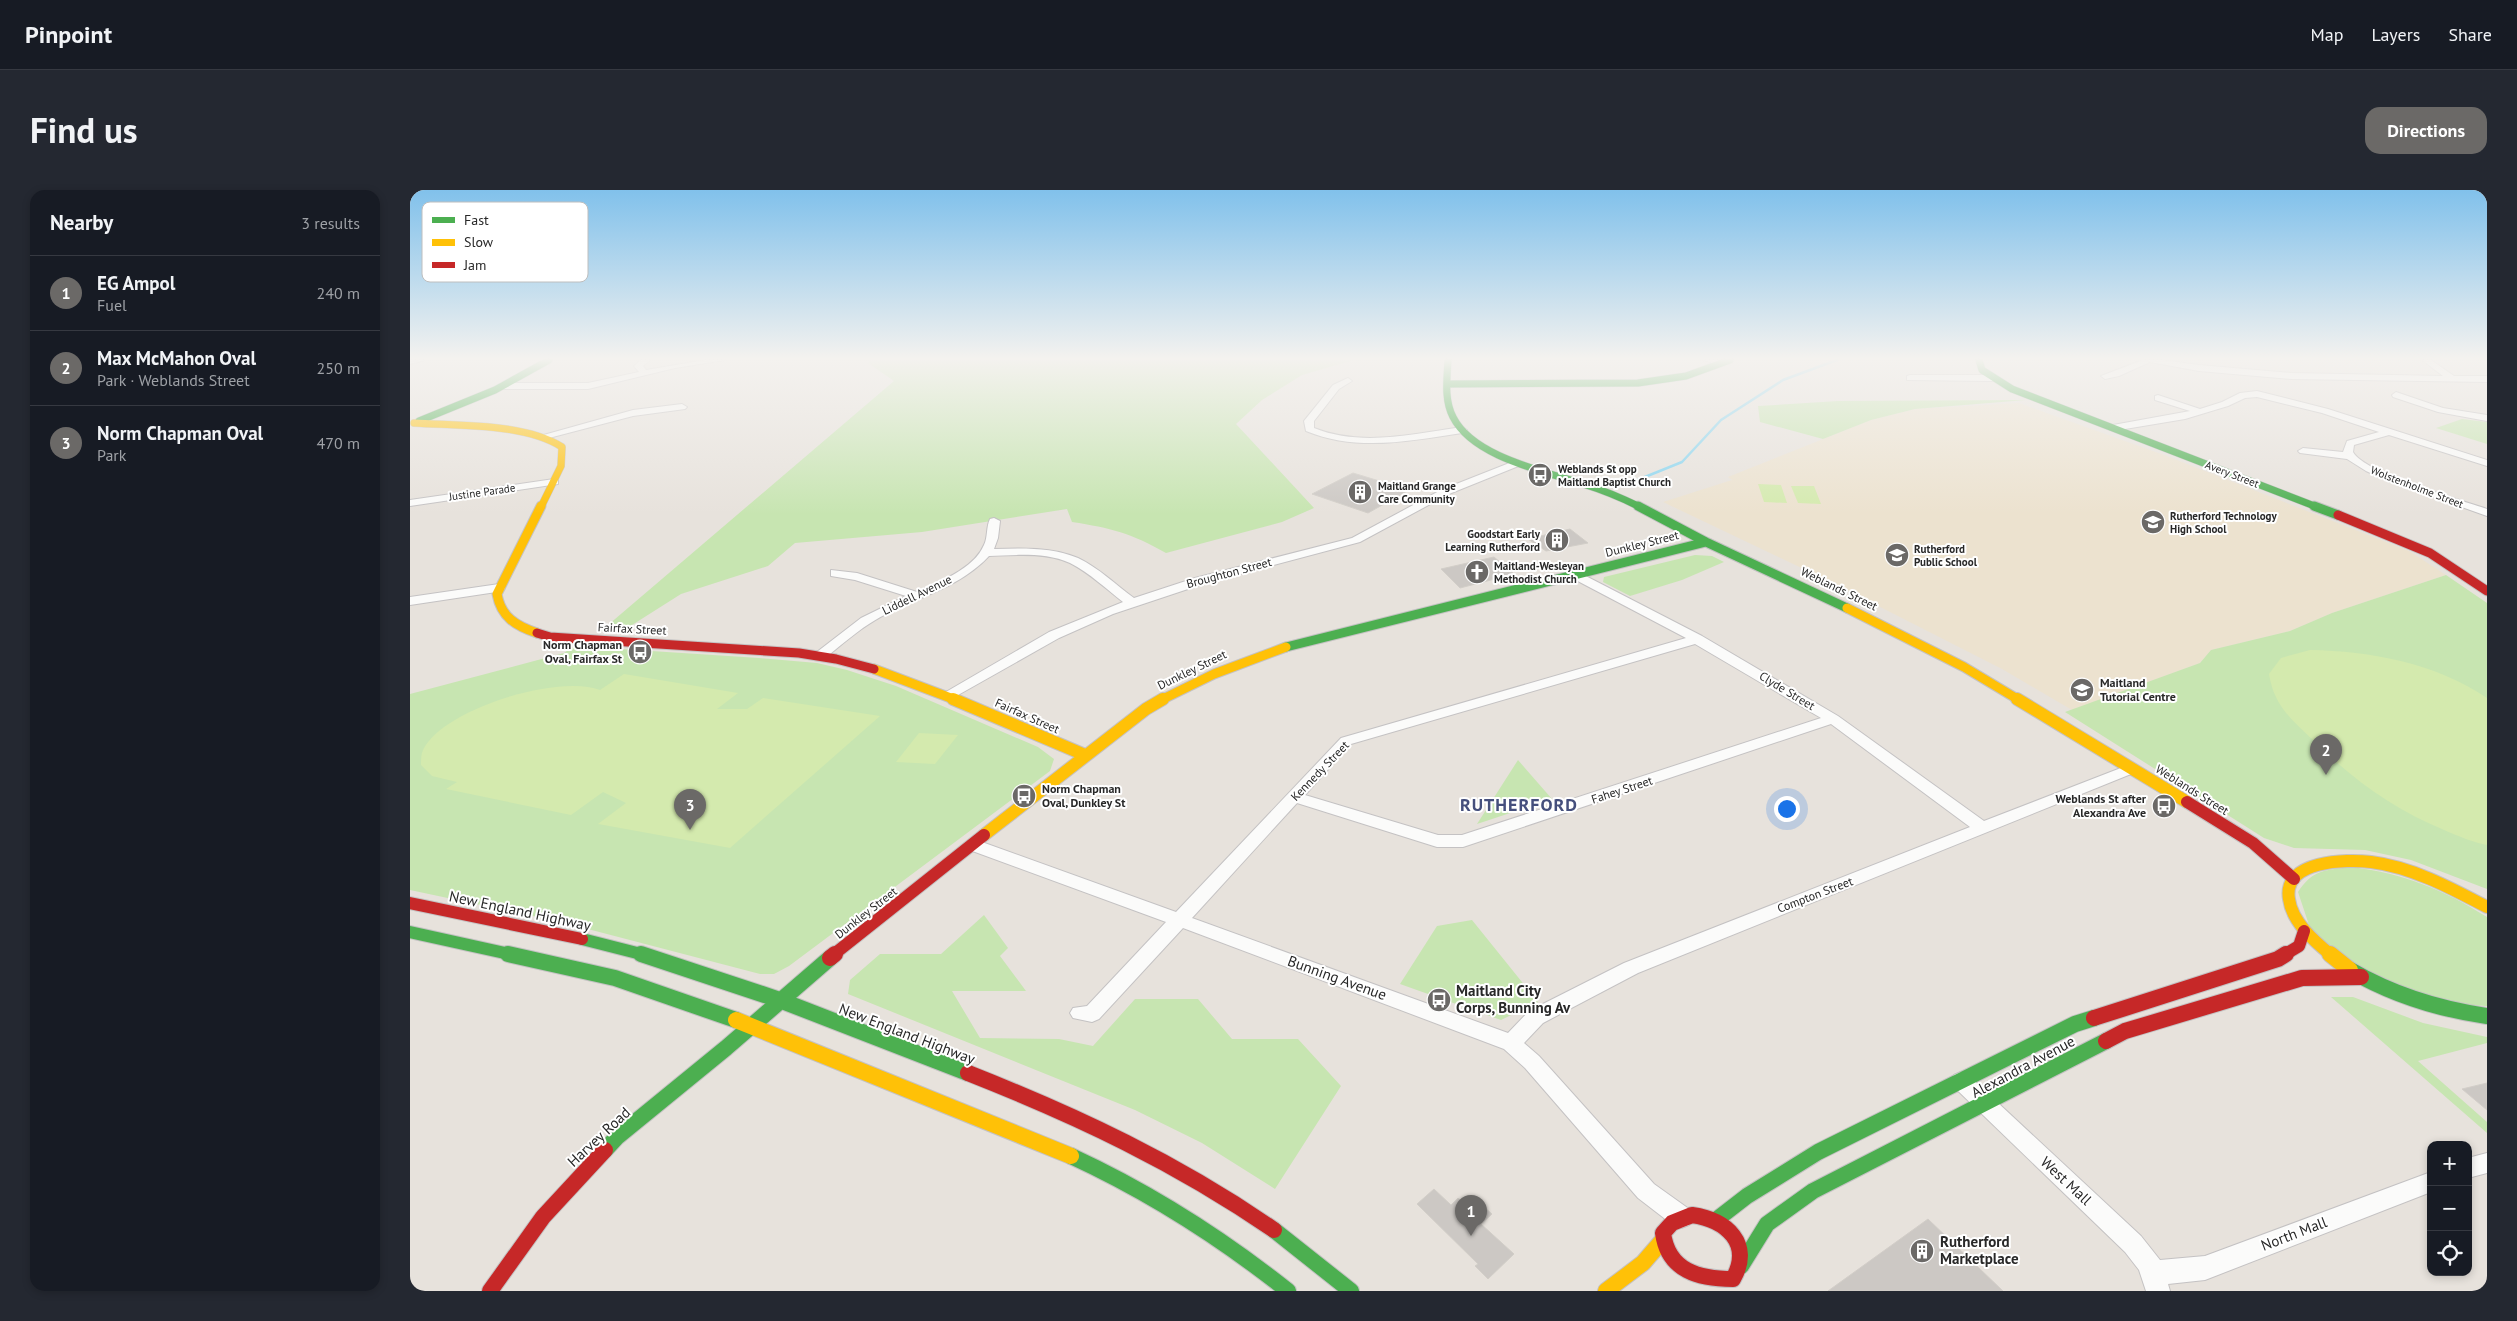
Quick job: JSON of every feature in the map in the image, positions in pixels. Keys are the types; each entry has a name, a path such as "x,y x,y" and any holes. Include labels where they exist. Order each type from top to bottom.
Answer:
{"main road":[{"path":"412,424 443,411"},
{"name":"Weblands Street","path":"1449,411 1454,422 1486,448 1517,463 1603,490 1706,542 1816,592 1964,667 2033,707 2252,843 2294,879"},
{"name":"Avery Street","path":"2070,411 2402,540 2430,553 2487,591"},
{"path":"412,424 508,430 545,436 564,450 565,457 554,482 499,588"},
{"name":"Dunkley Street","path":"752,1026 806,978 973,846 1085,754 1167,696 1232,665 1285,647 1706,542"},
{"name":"Fairfax Street","path":"499,588 496,600 501,613 507,619 526,630 550,637 820,655 853,662 946,696 1085,754"},
{"name":"Weblands Street","path":"2252,843 2315,865"},
{"path":"2487,908 2466,895 2431,879 2387,866 2347,861 2315,865 2303,870 2294,879 2289,889 2289,902 2304,931 2328,954 2361,977 2413,1001 2450,1011 2487,1016"},
{"path":"2466,895 2487,900"},
{"name":"New England Highway","path":"410,903 608,946 685,966 1080,1118 1152,1152 1251,1212 1295,1244 1351,1291"},
{"path":"412,934 438,925 477,917"},
{"name":"Alexandra Avenue","path":"1716,1220 1747,1196 1818,1152 2075,1024 2285,956 2299,946 2304,931"},
{"path":"412,934 554,963 643,986 752,1026 1008,1129 1122,1180 1223,1241 1288,1291"},
{"name":"Alexandra Avenue","path":"1706,1289 1726,1285 1736,1278 1741,1266 1767,1224 1813,1191 2124,1031 2302,978 2361,977"},
{"name":"Harvey Road","path":"490,1291 543,1217 591,1162 617,1137 752,1026"},
{"path":"1606,1291 1643,1263 1669,1230 1692,1215 1716,1220 1728,1228 1737,1240 1742,1253 1741,1266"},
{"path":"1669,1230 1662,1253 1667,1265 1686,1284"}],"street":[{"path":"545,436 625,415 651,411"},
{"path":"1316,411 1309,421 1309,429 1322,436 1380,440 1462,430"},
{"path":"2323,411 2487,463"},
{"path":"2449,411 2487,418"},
{"path":"2113,428 2201,412"},
{"path":"2349,456 2350,443 2388,432"},
{"name":"Wolstenholme Street","path":"2303,451 2349,456 2364,466 2389,478 2487,513"},
{"name":"Broughton Street","path":"946,696 1054,635 1131,602 1199,581 1356,540 1445,492 1517,463"},
{"name":"Justine Parade","path":"410,503 554,482"},
{"path":"994,521 994,534 986,553 1030,553 1062,557 1075,562 1131,602"},
{"name":"Liddell Avenue","path":"820,655 864,622 915,595 940,586 986,553"},
{"path":"835,573 857,577 915,595"},
{"name":"Clyde Street","path":"1576,575 1697,638 1833,719 1984,829"},
{"path":"410,601 499,588"},
{"name":"Kennedy Street","path":"1080,1013 1092,1014 1180,922 1346,741 1697,638"},
{"name":"Fahey Street","path":"1294,797 1437,841 1463,841 1833,719"},
{"name":"Compton Street","path":"1511,1043 1536,1017 1631,968 2131,769"},
{"name":"Bunning Avenue","path":"973,846 1489,1033 1511,1043 1532,1062 1646,1191 1669,1230"},
{"name":"West Mall","path":"1961,1081 2133,1244 2156,1282"},
{"path":"2472,1167 2487,1163"},
{"name":"North Mall","path":"2156,1282 2179,1272 2205,1268 2427,1184"}],"shaded area":[{"name":"Rutherford Technology High School","path":"1905,411 2042,411 2164,455 2409,551 2446,575 2332,613 2290,631 2211,650 2200,663 2072,710 2002,669 1835,584 1663,502 1732,480 1728,477 1871,420"}],"green space":[{"path":"858,411 1250,411 1236,424 1314,508 1282,522 1166,553 1120,532 1072,522 1067,509 922,532 795,543 768,566 681,594 621,632 601,631"},
{"path":"1759,411 1905,411 1871,420 1823,439 1760,422"},
{"path":"2462,419 2487,422 2487,444 2436,428"},
{"path":"1758,484 1781,485 1787,503 1764,502"},
{"path":"1791,486 1814,486 1821,504 1798,503"},
{"path":"1695,555 1712,556 1724,562 1682,580 1630,596 1603,582 1604,577"},
{"path":"2446,575 2487,603 2487,889 2411,860 2365,850 2294,848 2264,838 2065,712 2200,663 2211,650 2290,631 2332,613"},
{"path":"574,646 817,663 847,670 896,686 1038,747 1054,759 1050,771 789,966 774,974 760,974 561,922 410,890 410,694 564,653"},
{"path":"2310,650 2356,653 2402,661 2446,676 2487,698 2487,845 2470,841 2444,830 2391,803 2344,769 2285,712 2275,695 2269,674 2281,658"},
{"path":"624,674 738,693 717,709 747,709 763,698 880,716 730,848 598,824 626,803 603,792 571,815 446,789 457,782 432,776 421,765 423,750 435,735 453,721 477,709 531,691 581,686 600,690"},
{"path":"919,733 958,735 935,764 896,762"},
{"path":"1518,760 1552,799 1477,824"},
{"path":"2352,867 2389,874 2422,884 2454,898 2487,917 2487,1006 2451,1004 2369,976 2311,931 2298,892 2309,879 2321,872"},
{"path":"984,915 1008,948 1000,956 1026,991 952,991 980,1038 1059,1039 1093,1046 1135,999 1198,999 1232,1039 1298,1039 1341,1086 1275,1189 1202,1143 1135,1110 848,994 850,980 880,954 941,954"},
{"path":"1472,920 1538,1002 1501,1020 1400,984 1437,926"},
{"path":"2331,997 2353,997 2423,1023 2487,1037 2487,1043 2418,1061 2487,1122 2487,1133"}],"building":[{"name":"Maitland Grange Care Community","path":"1353,473 1409,490 1368,513 1312,494"},
{"name":"Goodstart Early Learning Rutherford","path":"1570,529 1588,543 1546,551 1528,539"},
{"name":"Maitland-Wesleyan Methodist Church","path":"1494,557 1514,574 1460,588 1441,569"},
{"path":"2487,1083 2487,1110 2462,1089"},
{"path":"1434,1189 1451,1205 1458,1198 1468,1207 1476,1200 1492,1214 1481,1224 1514,1254 1488,1279 1475,1266 1478,1264 1417,1204"},
{"name":"Rutherford Marketplace","path":"1928,1219 2003,1291 1828,1291"}],"waterway":[{"path":"1630,483 1682,462 1721,420 1734,411"}],"traffic: fast":[{"path":"419,421 443,411"},
{"path":"1451,411 1456,424 1463,431 1499,455 1622,498 1706,542 1847,608"},
{"path":"2070,411 2338,515"},
{"path":"1286,647 1706,542"},
{"path":"410,932 615,978 736,1020"},
{"path":"582,939 632,951 729,982 968,1073"},
{"path":"605,1150 617,1137 726,1048 830,958"},
{"path":"2350,970 2399,994 2433,1006 2487,1016"},
{"path":"1716,1220 1747,1196 1818,1152 2075,1024 2094,1018"},
{"path":"1741,1266 1767,1224 1813,1191 2106,1041"},
{"path":"1071,1156 1129,1184 1184,1216 1211,1233 1288,1291"},
{"path":"1274,1230 1351,1291"}],"traffic: slow":[{"path":"414,423 516,432 552,441 562,447 563,458 561,466 497,594 501,609 510,620 522,628 537,633"},
{"path":"1847,608 1964,667 2187,802"},
{"path":"984,835 1146,709 1214,674 1286,647"},
{"path":"874,669 944,695 1085,755"},
{"path":"2350,970 2313,939 2292,911 2288,897 2291,883 2303,871 2315,865 2355,860 2407,870 2440,883 2487,907"},
{"path":"736,1020 1071,1156"},
{"path":"1606,1291 1643,1263 1662,1241"}],"traffic: jam":[{"path":"2338,515 2430,553 2487,591"},
{"path":"537,633 550,637 799,653 836,659 874,669"},
{"path":"2187,802 2253,843 2294,879"},
{"path":"830,958 984,835"},
{"path":"410,903 582,939"},
{"path":"2094,1018 2278,959 2299,946 2304,931"},
{"path":"2106,1041 2125,1031 2302,978 2361,977"},
{"path":"968,1073 1088,1123 1164,1160 1201,1181 1274,1230"},
{"path":"490,1291 543,1217 605,1150"},
{"path":"1692,1215 1715,1221 1734,1236 1741,1256 1739,1268 1733,1279 1709,1278 1697,1275 1677,1264 1669,1256 1664,1245 1663,1233 1672,1223 1692,1215"}],"place":[{"name":"Weblands St opp Maitland Baptist Church","path":"1540,475"},
{"name":"Maitland Grange Care Community","path":"1360,492"},
{"name":"Rutherford Technology High School","path":"2153,522"},
{"name":"Goodstart Early Learning Rutherford","path":"1557,540"},
{"name":"Rutherford Public School","path":"1897,555"},
{"name":"Maitland-Wesleyan Methodist Church","path":"1477,572"},
{"name":"Norm Chapman Oval, Fairfax St","path":"640,652"},
{"name":"Maitland Tutorial Centre","path":"2082,690"},
{"name":"Max McMahon Oval","path":"2326,775"},
{"name":"Norm Chapman Oval, Dunkley St","path":"1024,796"},
{"name":"Weblands St after Alexandra Ave","path":"2164,806"},
{"name":"Norm Chapman Oval","path":"690,830"},
{"name":"Maitland City Corps, Bunning Av","path":"1439,1000"},
{"name":"EG Ampol","path":"1471,1236"},
{"name":"Rutherford Marketplace","path":"1922,1251"}],"district":[{"name":"RUTHERFORD","path":"1519,805"}]}
